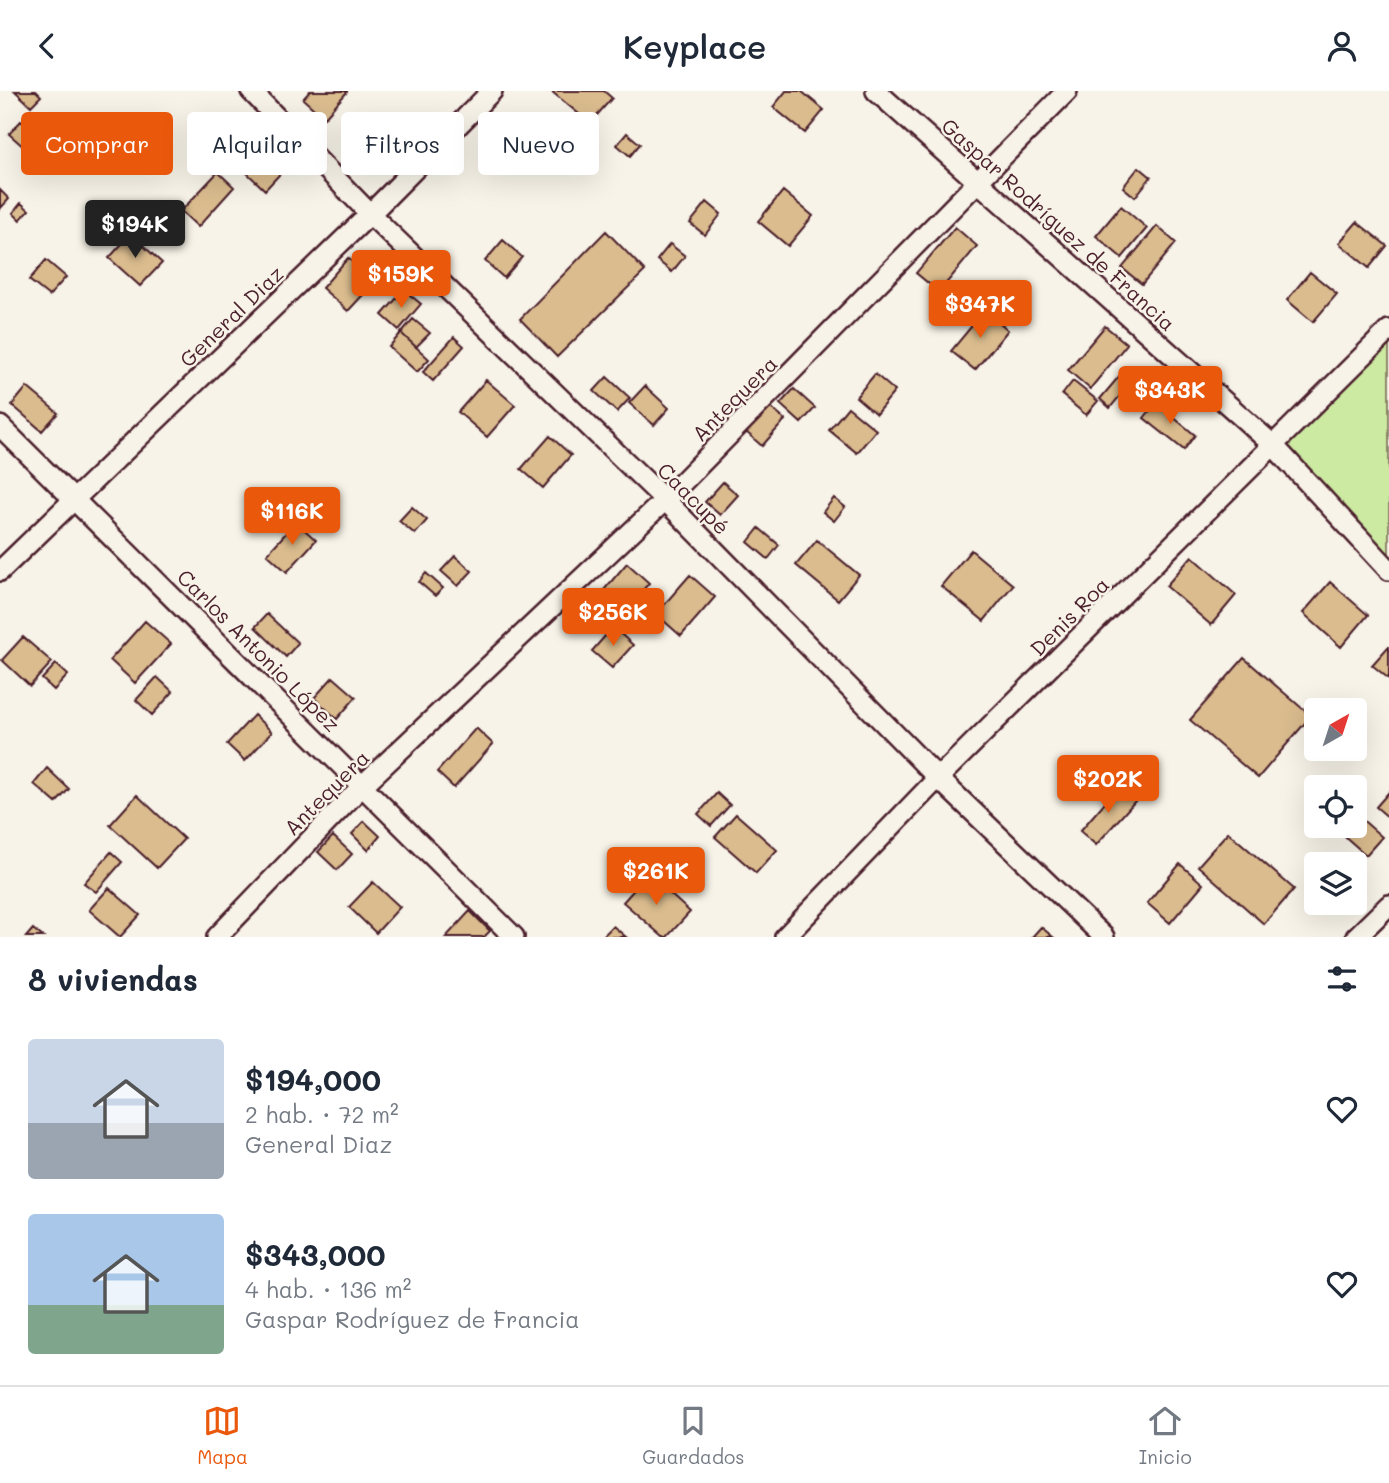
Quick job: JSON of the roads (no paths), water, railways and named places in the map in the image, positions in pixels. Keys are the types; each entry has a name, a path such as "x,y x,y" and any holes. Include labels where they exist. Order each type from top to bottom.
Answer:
{"street":[{"name":"Caacupé","path":"251,91 370,214 666,500 938,778 1104,937"},
{"name":"General Diaz","path":"0,571 370,214 492,91"},
{"name":"Gaspar Rodríguez de Francia","path":"876,91 1273,445 1389,570"},
{"name":"Antequera","path":"217,937 363,785 666,500 1067,91"},
{"name":"Denis Roa","path":"785,937 938,778 1389,330"},
{"name":"Carlos Antonio López","path":"0,426 514,937"},
{"path":"1356,937 1389,905"}]}
